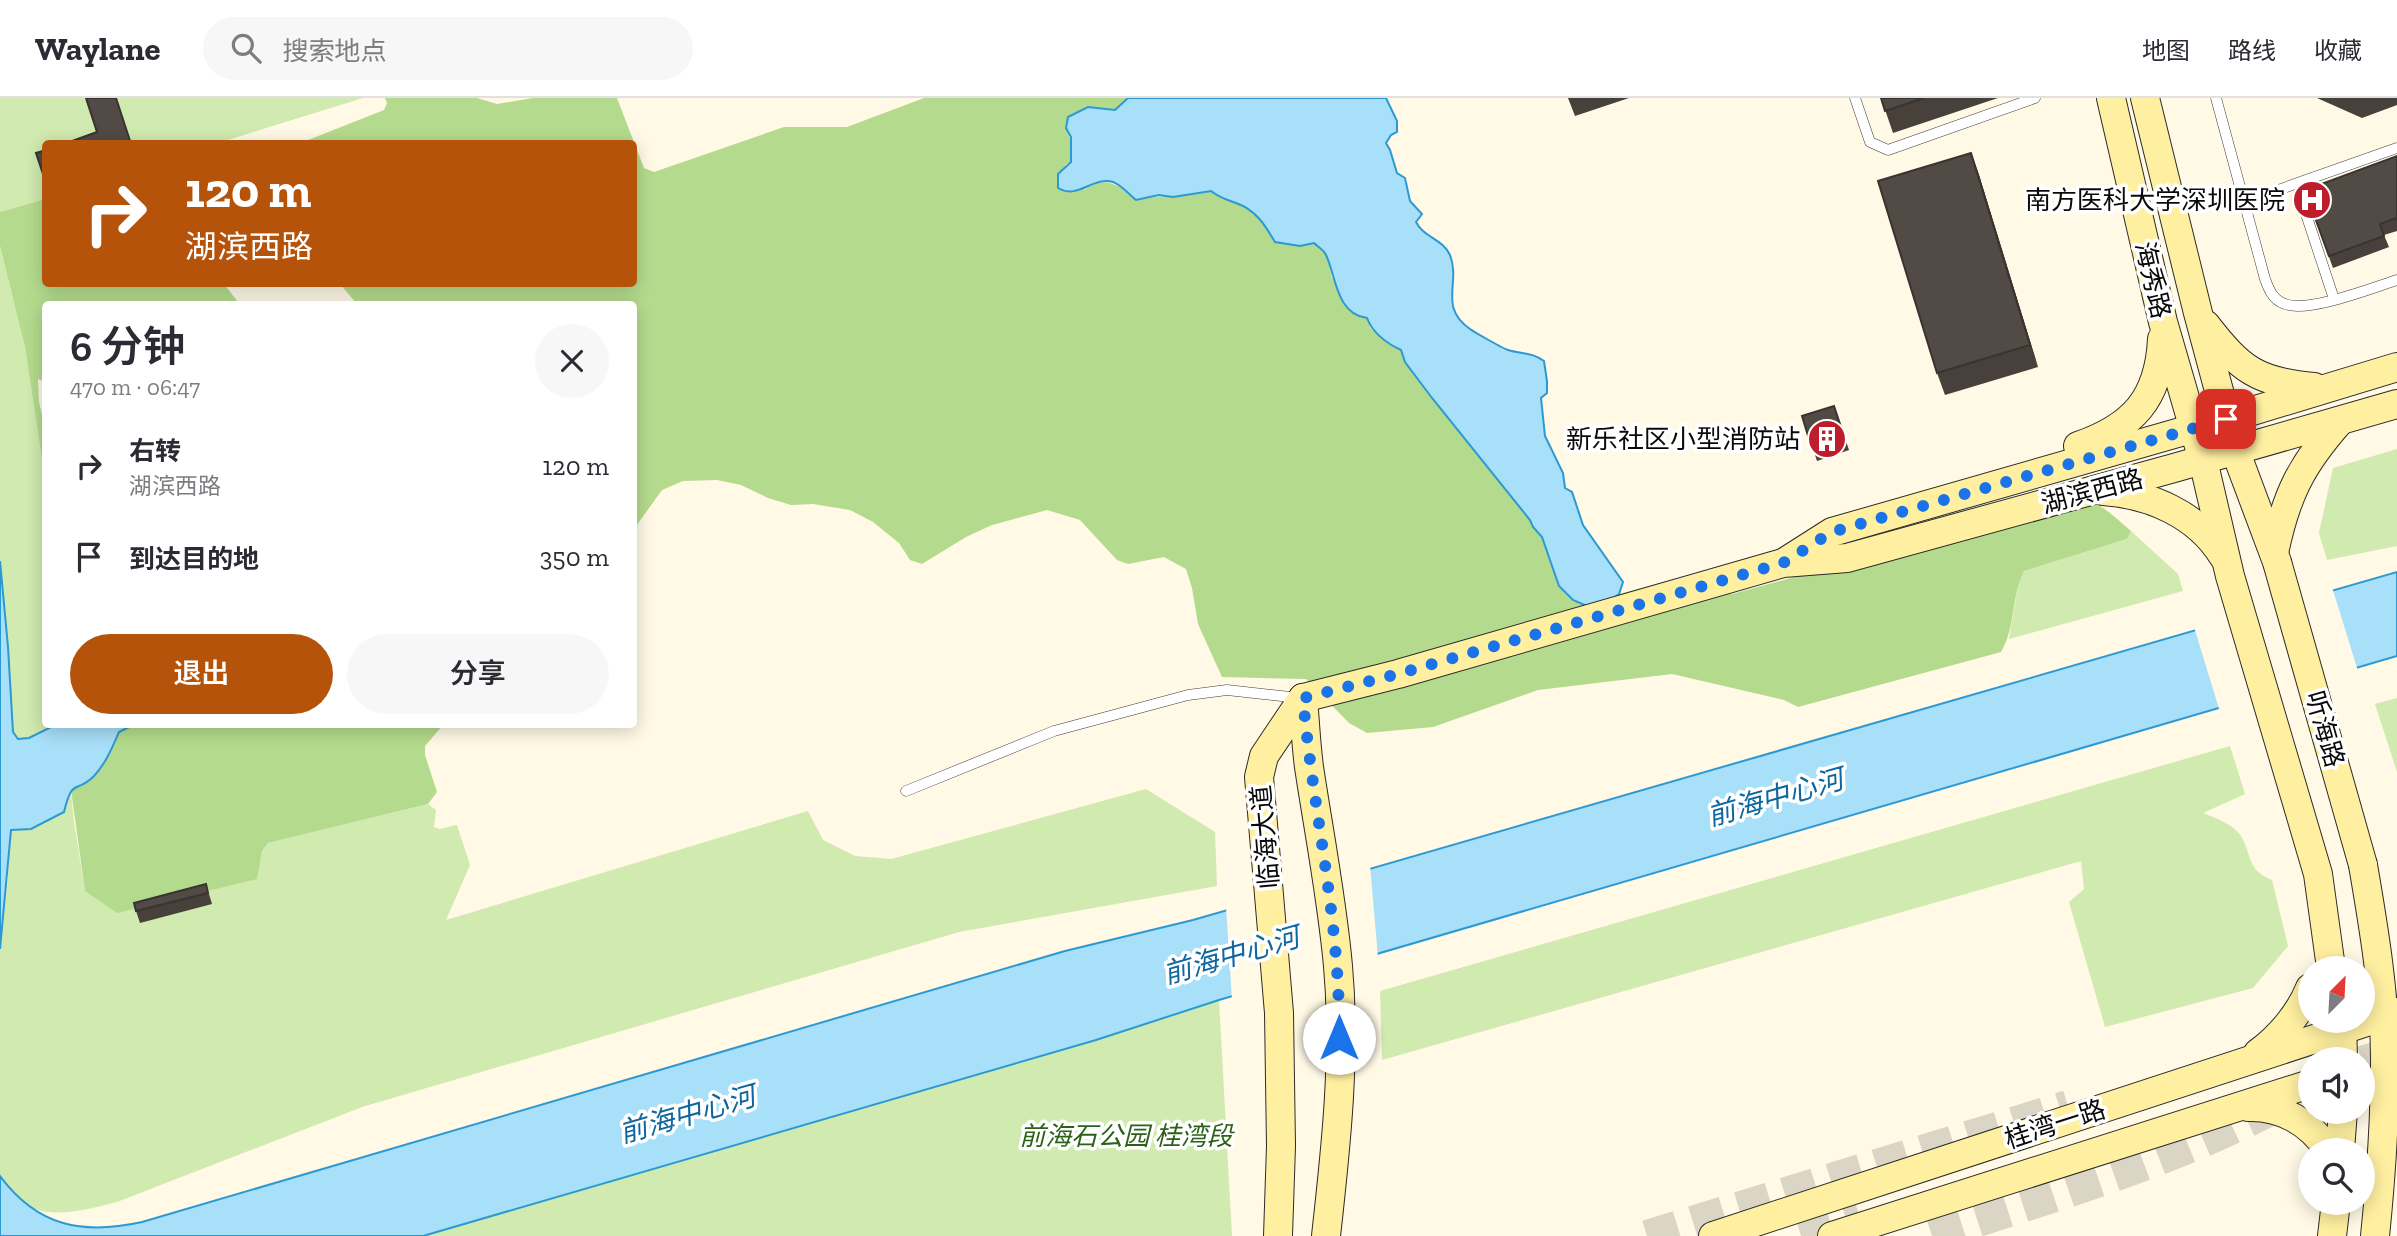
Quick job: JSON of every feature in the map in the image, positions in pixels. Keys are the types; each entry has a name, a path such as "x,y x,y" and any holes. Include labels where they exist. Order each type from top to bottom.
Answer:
{"main road":[{"name":"海秀路","path":"2111,98 2162,322 2203,460"},
{"name":"海秀路","path":"2145,98 2189,281 2235,450"},
{"path":"2154,286 2161,295 2173,298 2184,293 2189,281"},
{"path":"2198,313 2227,351 2258,376 2275,382 2328,388"},
{"path":"1978,492 2055,455 2102,438 2123,426 2142,406 2155,382 2161,352 2162,322"},
{"name":"湖滨西路","path":"1783,563 1832,532 1978,492 2397,367"},
{"name":"湖滨西路","path":"1303,698 1398,674 1783,563 1847,558 2397,404"},
{"path":"2275,558 2283,513 2295,483 2306,461 2340,421"},
{"name":"听海路","path":"2235,450 2275,558 2363,865 2390,1014 2381,1061 2380,1192"},
{"name":"听海路","path":"2203,460 2227,568 2318,874 2329,956"},
{"path":"2093,490 2138,497 2179,513 2213,541 2227,568"},
{"name":"临海大道","path":"1303,698 1309,765 1338,968 1335,1150 1326,1236"},
{"name":"临海大道","path":"1278,1236 1281,1146 1277,973 1259,777 1264,756 1303,698"},
{"path":"2370,907 2378,928 2397,952"},
{"path":"2319,956 2324,921"},
{"path":"2248,1061 2283,1031 2298,1010"},
{"name":"桂湾一路","path":"1713,1236 2248,1061 2320,1033"},
{"name":"桂湾一路","path":"1832,1236 2298,1088"},
{"path":"2238,1107 2268,1109 2293,1117 2315,1131 2320,1138"},
{"path":"2375,1236 2380,1192 2397,1142"},
{"path":"2332,1236 2334,1215"}],"lane":[{"path":"1855,98 1870,142 1888,150 2035,98"},
{"path":"2216,98 2265,279 2274,298 2282,304 2301,307 2397,280"},
{"path":"2244,202 2397,148"},
{"path":"2303,205 2334,299"},
{"path":"906,791 1054,731 1188,695 1227,690 1303,698"}],"green space":[{"path":"0,98 363,98 228,140 42,140 42,200 0,212"},
{"path":"385,98 477,98 497,104 533,98 617,98 633,140 308,140 384,110 387,103"},
{"path":"924,98 1128,98 1115,110 1088,107 1066,128 1071,153 1070,162 1065,165 1084,190 1099,183 1112,183 1136,200 1211,191 1249,210 1264,224 1275,242 1300,246 1314,243 1326,253 1332,278 1367,318 1371,329 1401,350 1405,362 1530,520 1542,537 1559,586 1595,610 1619,594 1678,578 1718,593 1732,594 2080,500 2095,503 2131,531 2127,539 2024,571 2009,632 2001,652 1798,707 1784,700 1672,674 1538,690 1433,727 1367,733 1349,723 1306,679 1222,677 1198,624 1186,569 1164,557 1128,564 1117,560 1080,520 1047,510 992,525 966,537 922,564 910,560 899,543 873,522 850,510 813,504 791,505 741,485 717,480 683,481 662,490 637,525 637,301 354,301 343,287 637,287 637,150 644,168 654,172 784,127 847,127"},
{"path":"42,200 42,287 226,287 237,301 42,301 42,381 38,379 42,414 42,460 25,347 0,246 0,212"},
{"path":"0,246 25,347 42,460 42,728 64,728 74,822 85,891 262,851 268,843 428,804 436,810 434,827 439,829 457,825 470,865 446,920 808,811 823,840 855,856 891,859 1146,789 1215,832 1217,886 959,932 362,1107 117,1202 71,1212 46,1212 35,1209 18,1198 0,1175 0,949 8,877 13,732 0,561"},
{"path":"2397,449 2397,546 2327,560 2319,533 2333,468"},
{"path":"2131,531 2178,574 2183,591 2009,639 2019,580 2024,571 2127,539"},
{"path":"2397,698 2397,772 2375,704"},
{"path":"127,728 440,728 425,746 425,755 437,792 428,804 268,843 262,851 257,879 117,913 85,891 71,790 80,785 110,754 119,732"},
{"path":"2230,746 2245,794 2203,813 2224,822 2238,832 2254,867 2272,880 2288,946 2253,988 2105,1027 2069,902 2084,889 2081,861 1382,1060 1380,991"},
{"name":"前海石公园 桂湾段","path":"1219,1000 1232,1236 423,1236 1096,1040"}],"water":[{"path":"1128,98 1386,98 1397,121 1397,132 1391,135 1386,143 1397,173 1405,178 1410,201 1422,214 1416,222 1423,231 1443,245 1450,255 1453,265 1453,303 1460,321 1495,344 1544,361 1547,393 1541,398 1545,436 1563,473 1565,488 1572,492 1583,525 1623,582 1619,594 1596,610 1573,600 1559,586 1542,537 1530,520 1432,398 1405,362 1401,350 1381,337 1367,318 1357,315 1343,302 1325,253 1314,243 1300,246 1275,242 1264,224 1249,210 1211,191 1173,197 1159,195 1136,200 1113,182 1099,182 1072,191 1058,188 1058,174 1071,162 1071,137 1066,128 1068,117 1088,107 1115,110"},
{"path":"0,561 13,732 18,739 29,738 49,728 127,728 119,732 105,761 94,776 72,790 64,812 31,829 11,830 0,949"},
{"name":"前海中心河","path":"2397,572 2397,656 423,1236 0,1236 0,1176 30,1207 63,1223 100,1227 142,1222 1065,951 1193,920"}],"pier":[{"path":"2332,587 2358,671 2220,712 2194,627"},
{"path":"1370,865 1378,957 1232,1000 1226,907"}],"building":[{"path":"86,98 116,98 130,140 75,140 97,132"},
{"path":"1881,98 1924,98 1885,111"},
{"path":"42,151 42,171 36,153"},
{"path":"1971,153 2030,345 1937,373 1878,181"},
{"path":"2397,156 2397,220 2396,218 2380,224 2384,236 2329,256 2305,190"},
{"name":"新乐社区小型消防站","path":"1834,406 1845,439 1812,449 1802,416"},
{"path":"206,884 208,893 136,911 134,903"}],"tunnel":[{"path":"2375,1058 2397,1051"},
{"path":"1932,1236 2157,1160 2245,1123 2287,1101"},
{"path":"1647,1236 2068,1106"},
{"path":"1801,1236 1860,1218"}],"place":[{"name":"南方医科大学深圳医院","path":"2312,200"},
{"name":"新乐社区小型消防站","path":"1827,439"}],"route":[{"path":"1339,1038 1338,968 1332,910 1309,765 1303,698 1398,674 1783,563 1832,532 2226,419"}]}
